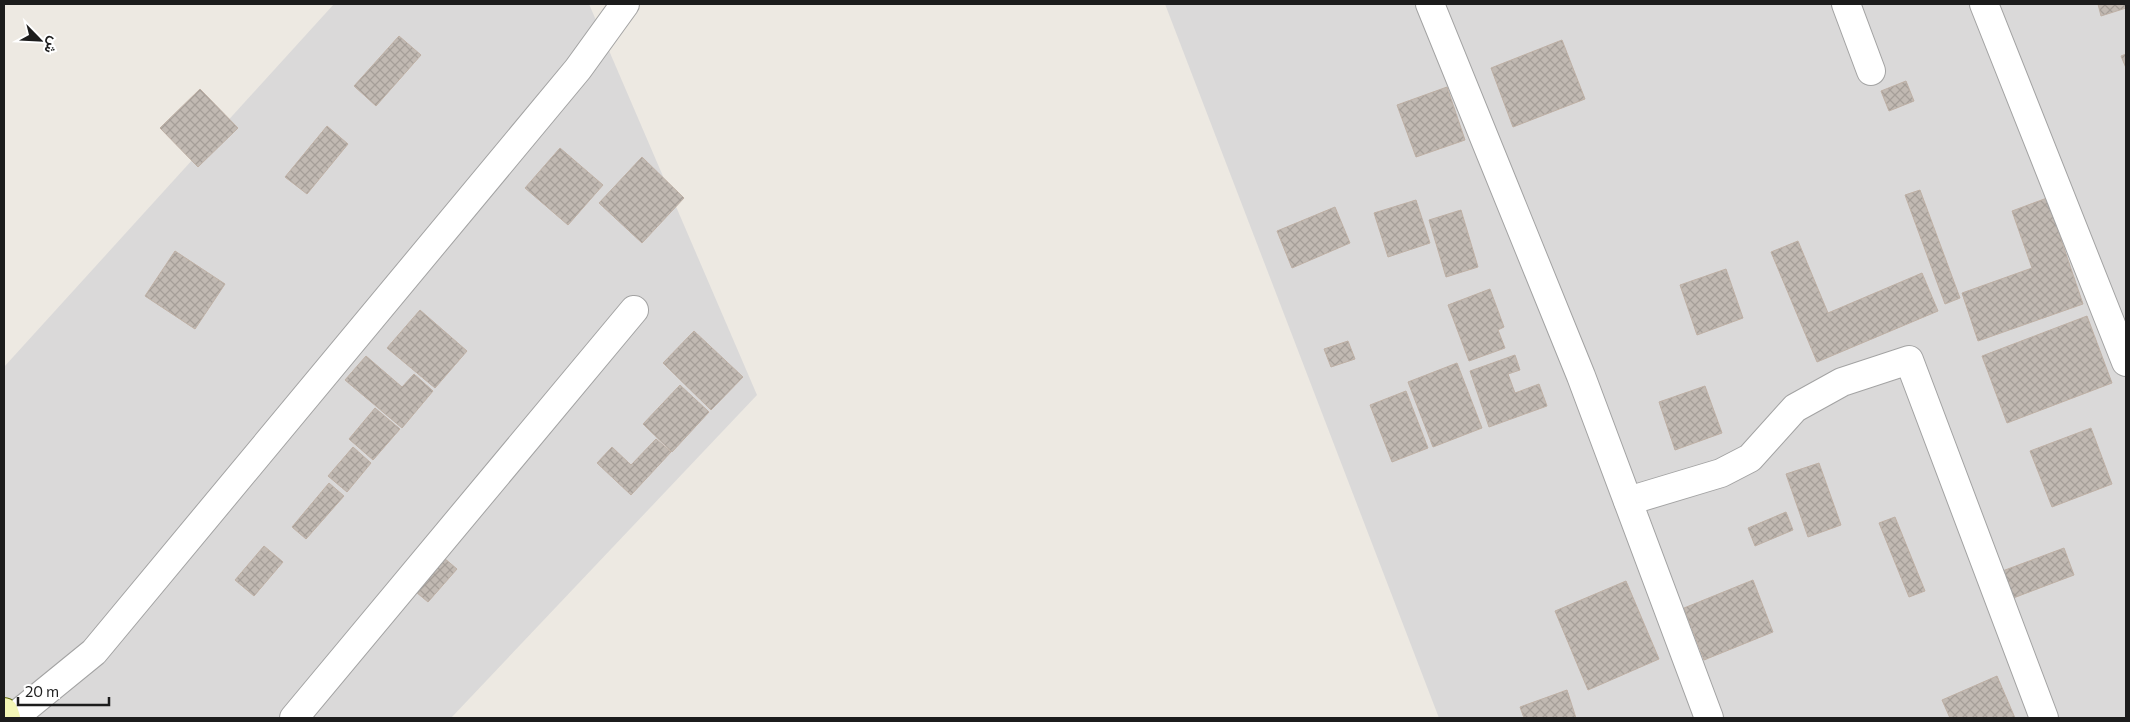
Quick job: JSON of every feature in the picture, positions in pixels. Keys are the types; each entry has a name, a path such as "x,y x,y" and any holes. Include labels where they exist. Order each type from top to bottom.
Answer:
{"street":[{"path":"13,718 94,652 578,69 625,4"},
{"path":"1430,4 1581,376 1709,718"},
{"path":"1846,4 1871,71"},
{"path":"1984,4 2126,362"},
{"path":"294,718 634,310"},
{"path":"1628,501 1721,472 1750,458 1795,408 1842,382 1909,360 2044,718"},
{"path":"4,712 6,718"}],"shaded area":[{"path":"334,4 589,4 757,395 451,718 4,718 4,367"},
{"path":"1165,4 2126,4 2126,718 1439,718"}],"building":[{"path":"2098,4 2126,4 2126,8 2101,16"},
{"path":"399,36 421,55 376,106 354,86"},
{"path":"1562,40 1585,99 1513,127 1491,68"},
{"path":"2126,54 2126,68 2121,56"},
{"path":"1906,81 1914,101 1889,111 1881,91"},
{"path":"1447,87 1465,140 1416,157 1397,105"},
{"path":"200,89 238,128 198,167 160,128"},
{"path":"327,126 348,144 307,194 285,177"},
{"path":"560,148 603,185 568,225 525,188"},
{"path":"642,157 684,198 642,243 599,203"},
{"path":"1920,190 1960,298 1945,304 1905,195"},
{"path":"2047,198 2083,304 1978,341 1962,293 2032,268 2012,211"},
{"path":"1416,200 1430,243 1388,257 1374,213"},
{"path":"1335,207 1350,243 1292,268 1277,231"},
{"path":"1461,210 1478,267 1446,277 1429,220"},
{"path":"1798,241 1828,313 1922,273 1938,311 1817,362 1771,252"},
{"path":"175,251 225,284 195,329 145,296"},
{"path":"1726,269 1743,318 1697,335 1680,285"},
{"path":"1490,289 1504,327 1498,330 1505,348 1469,361 1448,305"},
{"path":"420,310 467,351 435,388 387,348"},
{"path":"2087,316 2112,383 2007,423 1982,356"},
{"path":"694,331 743,377 711,410 663,363"},
{"path":"1348,341 1355,359 1331,367 1324,349"},
{"path":"1515,355 1520,370 1508,374 1515,393 1539,384 1547,406 1489,427 1470,371"},
{"path":"366,356 402,387 414,374 433,391 402,428 345,380"},
{"path":"1457,363 1482,428 1433,447 1408,382"},
{"path":"680,385 709,412 672,452 643,424"},
{"path":"1705,386 1722,433 1675,450 1659,402"},
{"path":"1406,391 1428,448 1392,462 1370,405"},
{"path":"375,408 400,429 373,460 349,439"},
{"path":"2091,428 2112,484 2052,507 2030,451"},
{"path":"656,439 671,452 631,495 597,463 612,447 631,465"},
{"path":"353,447 371,463 347,492 328,476"},
{"path":"1819,463 1841,525 1808,537 1786,474"},
{"path":"329,483 344,496 306,539 292,527"},
{"path":"1786,512 1793,530 1755,546 1748,528"},
{"path":"1895,517 1925,591 1909,597 1879,523"},
{"path":"264,546 283,562 254,596 235,580"},
{"path":"2064,548 2074,575 2008,600 1997,573"},
{"path":"444,558 457,569 428,602 416,592"},
{"path":"1753,580 1773,632 1704,660 1684,608"},
{"path":"1626,581 1659,659 1588,690 1555,611"},
{"path":"1997,676 2015,718 1950,718 1942,700"},
{"path":"1567,690 1576,718 1524,718 1520,707"}]}
